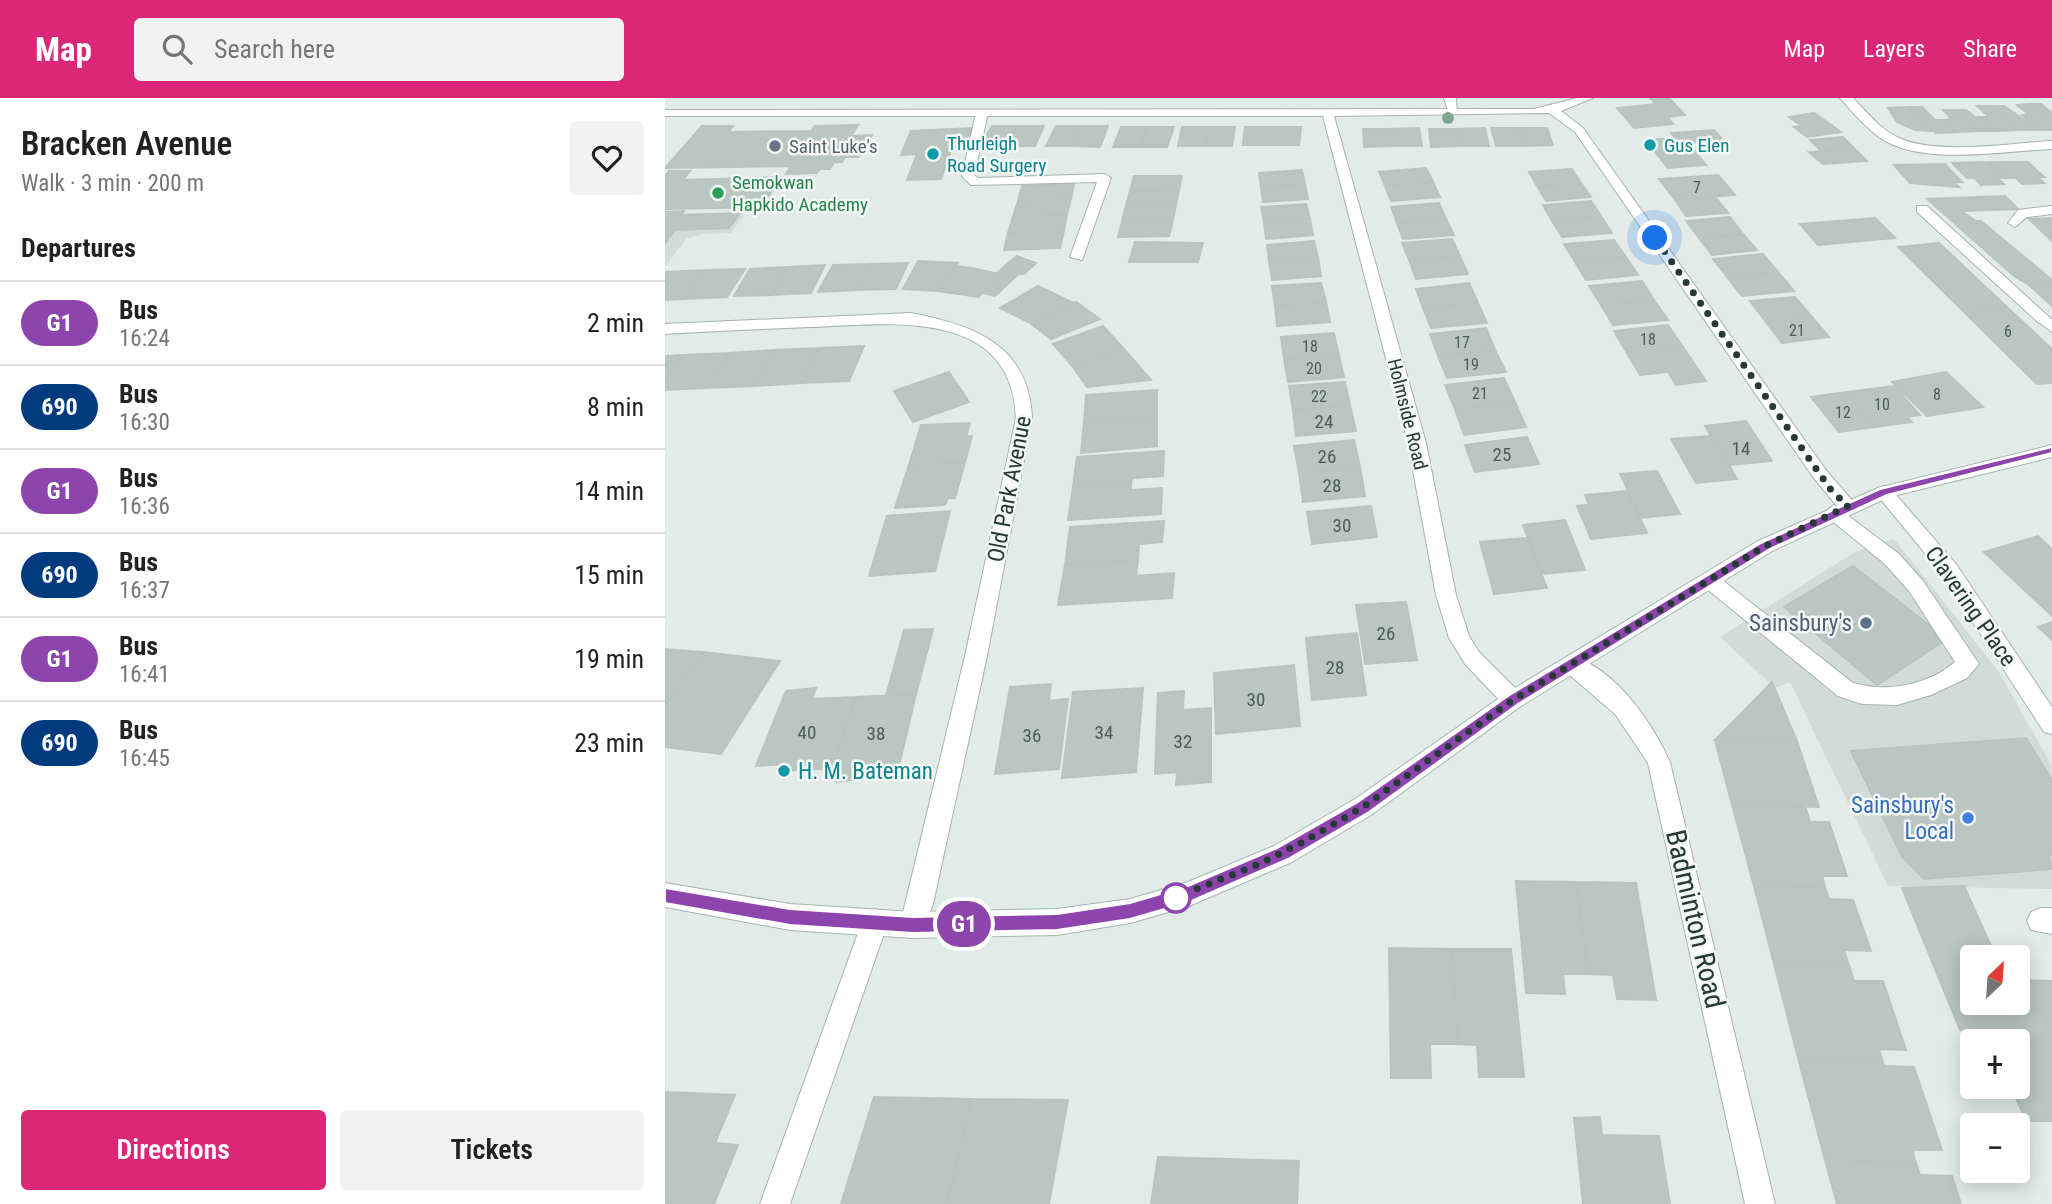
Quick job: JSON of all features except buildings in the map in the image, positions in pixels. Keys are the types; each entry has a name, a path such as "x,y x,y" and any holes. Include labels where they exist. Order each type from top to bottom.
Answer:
{"street":[{"path":"728,113 743,98"},
{"path":"1450,98 1453,112"},
{"path":"666,113 1453,112 1552,110 1587,98"},
{"path":"1846,98 1892,140 1903,144 1941,149 2052,145"},
{"path":"1552,110 1579,130 1819,473 1841,509 1916,586 1968,664 1960,673 1907,693 1873,697 1846,690 1709,580"},
{"name":"Holmside Road","path":"1329,112 1417,443 1446,595 1459,638 1472,658 1513,700"},
{"path":"982,113 968,176 975,182 1105,178 1077,257"},
{"path":"1922,209 2048,323"},
{"path":"2015,223 2023,213 2052,210"},
{"name":"Old Park Avenue","path":"665,328 882,318 937,322 979,338 1008,364 1020,381 1026,397 1024,418 976,656 913,925"},
{"path":"665,895 790,917 913,925 1057,922 1130,911 1189,894 1283,854 1363,807 1513,700 1765,546 1841,509 1884,492 2052,451"},
{"name":"Clavering Place","path":"1884,492 1949,569 2052,725"},
{"name":"Badminton Road","path":"1573,665 1589,675 1634,719 1659,762 1760,1204"},
{"path":"775,1204 876,922"}],"shaded area":[{"path":"745,213 731,233 702,234 686,239 665,267 665,214"},
{"path":"1894,539 1999,672 2052,766 2052,889 1888,886 1790,682 1775,688 1720,637 1853,553"}],"bus line":[{"name":"G1","path":"665,896 790,917 913,925 1057,922 1130,911 1189,894 1283,854 1363,807 1513,700 1765,546 1834,512 1884,492 2052,451"}],"place":[{"name":"Gus Elen","path":"1650,145"},
{"name":"Saint Luke's","path":"775,146"},
{"name":"Thurleigh Road Surgery","path":"933,154"},
{"name":"Semokwan Hapkido Academy","path":"718,193"},
{"name":"Sainsbury's","path":"1866,623"},
{"name":"H. M. Bateman","path":"784,771"},
{"name":"Sainsbury's Local","path":"1968,818"}],"route":[{"path":"1176,898 1169,900 1283,854 1363,807 1513,700 1765,546 1848,506 1831,490 1655,238"}]}
